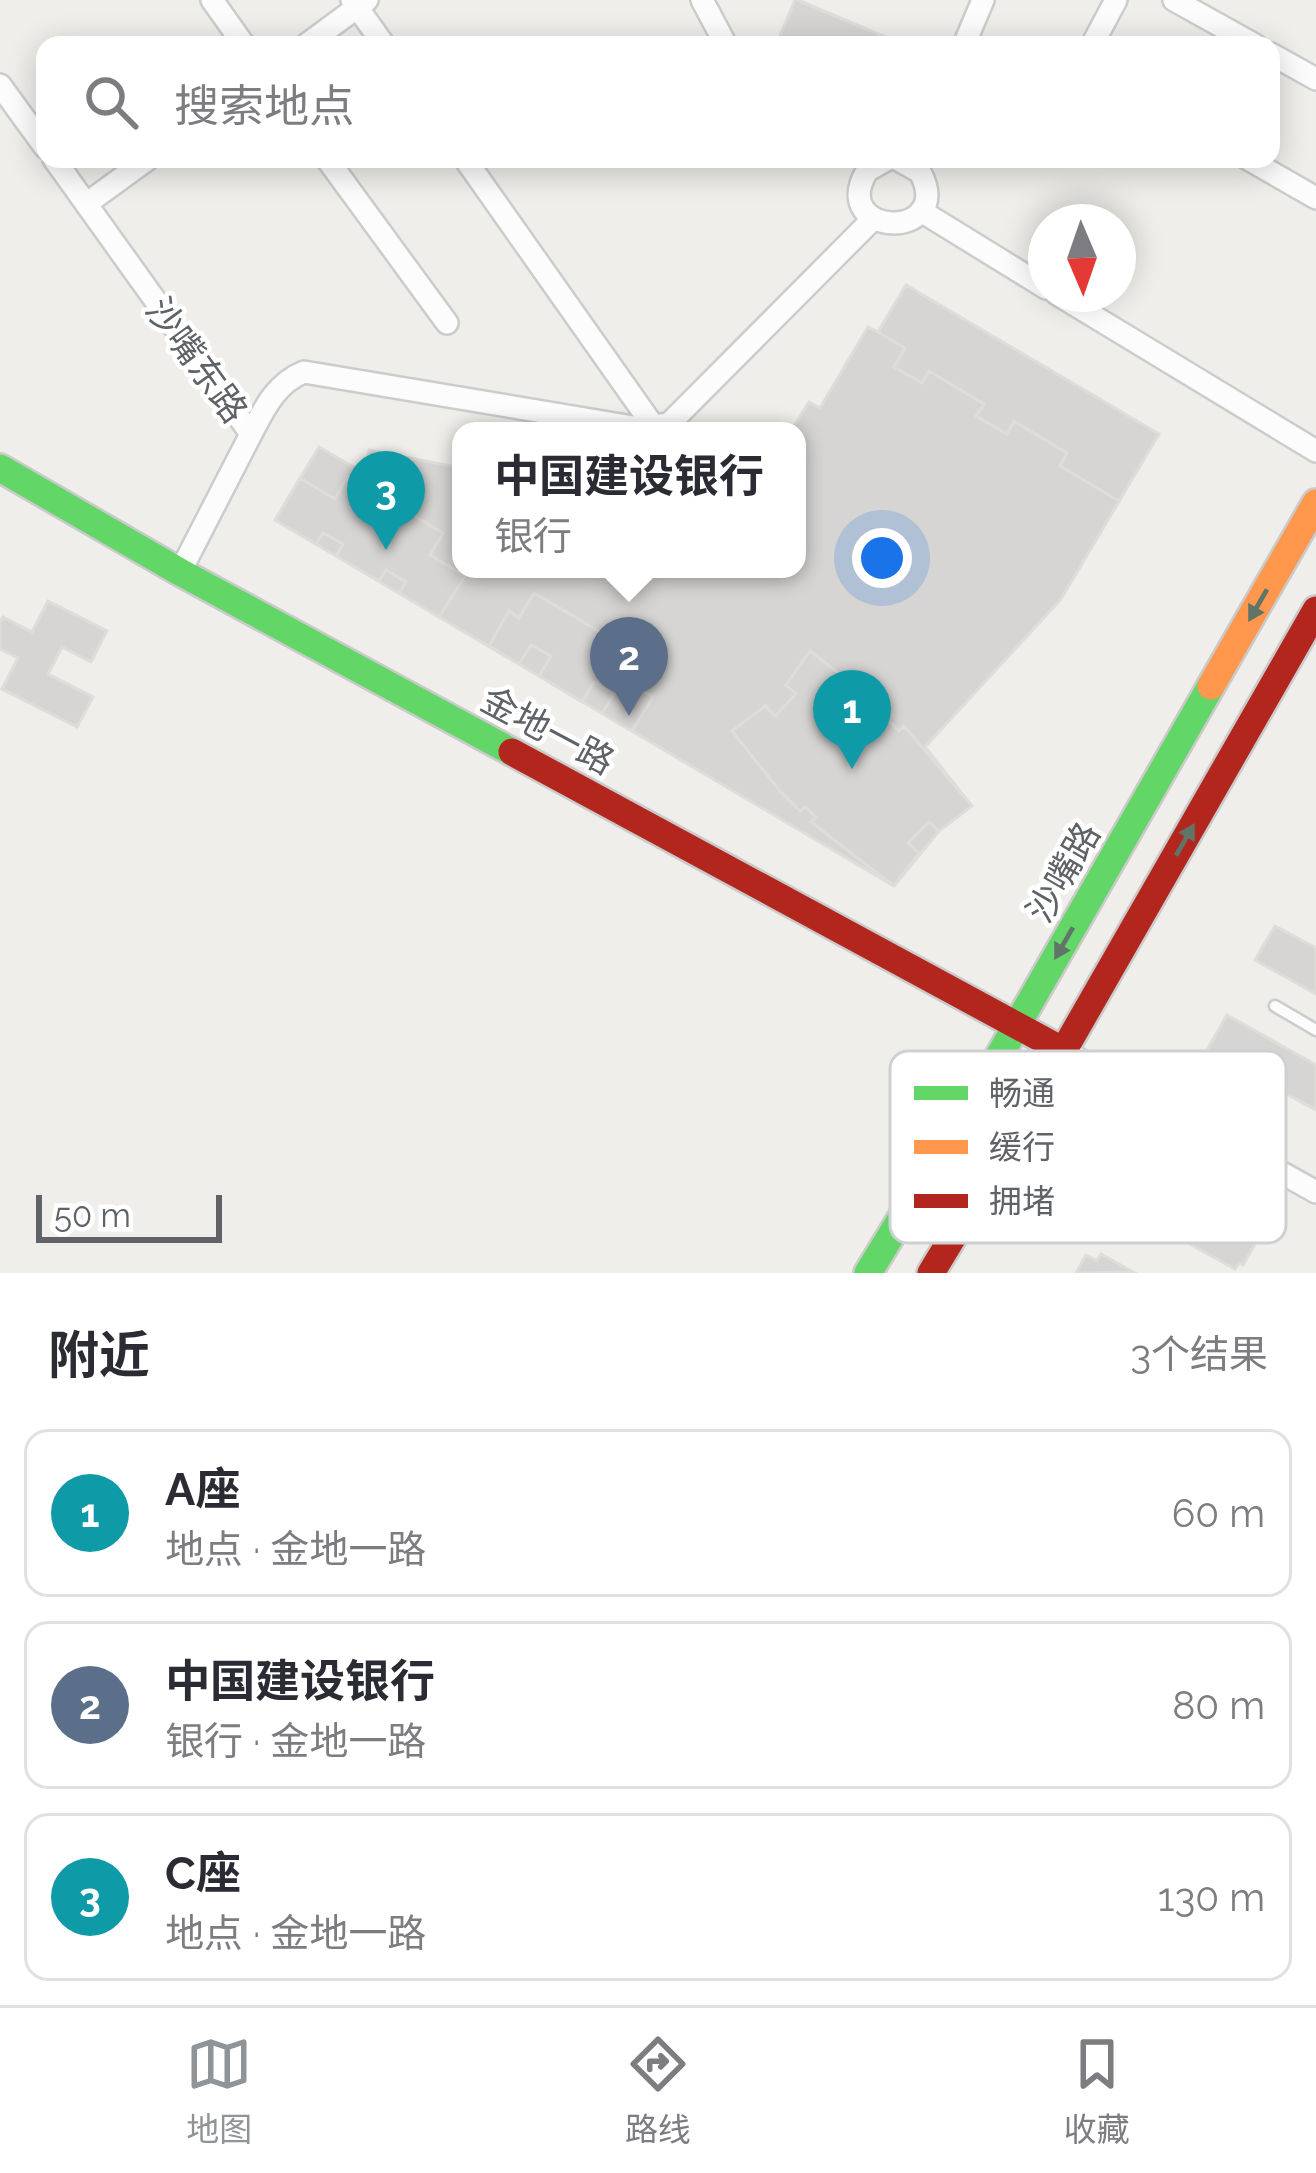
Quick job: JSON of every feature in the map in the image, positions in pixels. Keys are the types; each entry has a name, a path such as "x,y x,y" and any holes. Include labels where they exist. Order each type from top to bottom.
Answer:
{"street":[{"path":"212,0 238,36"},
{"path":"702,0 721,36"},
{"path":"968,36 983,0"},
{"path":"1097,36 1116,0"},
{"path":"1174,0 1239,36"},
{"path":"317,36 359,2 379,36"},
{"path":"1280,59 1316,80"},
{"path":"0,85 36,135"},
{"name":"沙嘴东路","path":"60,168 251,434 180,572"},
{"path":"86,204 136,168"},
{"path":"334,168 447,323"},
{"path":"471,168 650,422"},
{"path":"862,168 877,168"},
{"path":"867,171 859,190 865,211 882,224 904,224 926,202 925,181 911,168"},
{"path":"1264,168 1316,198"},
{"path":"921,211 1028,276"},
{"path":"672,422 873,219"},
{"path":"1087,312 1316,452"},
{"path":"251,434 278,389 304,372 603,422"},
{"name":"金地一路","path":"0,468 180,572 1064,1051"},
{"name":"沙嘴路","path":"1001,1051 1316,503"},
{"path":"1064,1051 1316,610"},
{"path":"1286,1175 1316,1192"},
{"name":"沙嘴路","path":"868,1273 890,1236"},
{"path":"932,1273 950,1243"}],"lane":[{"path":"1275,1006 1316,1030"}],"building":[{"path":"798,0 883,36 780,36"},
{"path":"906,285 1159,434 1061,599 925,747 972,806 939,831 894,886 275,520 319,447 364,473 369,450 452,466 452,578 806,578 806,422 797,422 809,402 820,408 868,327 878,332"},
{"path":"906,285 1159,434 1119,501 1060,466 1067,453 1014,421 1007,434 976,416 984,404 929,371 922,383 894,367 905,348 878,332"},
{"path":"348,476 443,533 430,555 452,568 452,578 464,578 439,617 399,593 406,582 386,570 379,581 336,556 343,544 323,533 316,544 275,520 300,478 335,499"},
{"path":"534,593 658,666 643,691 653,697 632,731 602,713 614,694 594,682 582,702 539,676 551,656 531,645 519,664 489,646 509,611 519,618"},
{"path":"48,601 107,631 91,662 62,647 48,674 93,697 77,727 2,689 18,658 0,649 0,622 3,617 32,632"},
{"path":"810,651 893,715 888,720 899,731 904,726 972,806 939,831 929,822 908,843 919,853 894,886 811,822 816,817 805,807 800,811 779,790 732,731 765,706 775,716 796,694 786,685"},
{"path":"1275,926 1316,948 1316,994 1255,960"},
{"path":"1227,1015 1316,1065 1316,1110 1286,1093 1286,1051 1207,1050"},
{"path":"1256,1243 1243,1265 1235,1269 1190,1244"},
{"path":"1101,1254 1133,1272 1076,1273 1086,1255 1097,1261"}],"traffic: fast":[{"path":"0,468 180,572 512,752"},
{"path":"1002,1051 1211,686"},
{"path":"868,1273 890,1237"}],"traffic: slow":[{"path":"1211,686 1316,503"}],"traffic: jam":[{"path":"1063,1051 1316,610"},
{"path":"512,752 1064,1051"},
{"path":"931,1273 949,1243"}],"place":[{"name":"C座","path":"386,550"},
{"name":"中国建设银行","path":"629,716"},
{"name":"A座","path":"852,769"}]}
